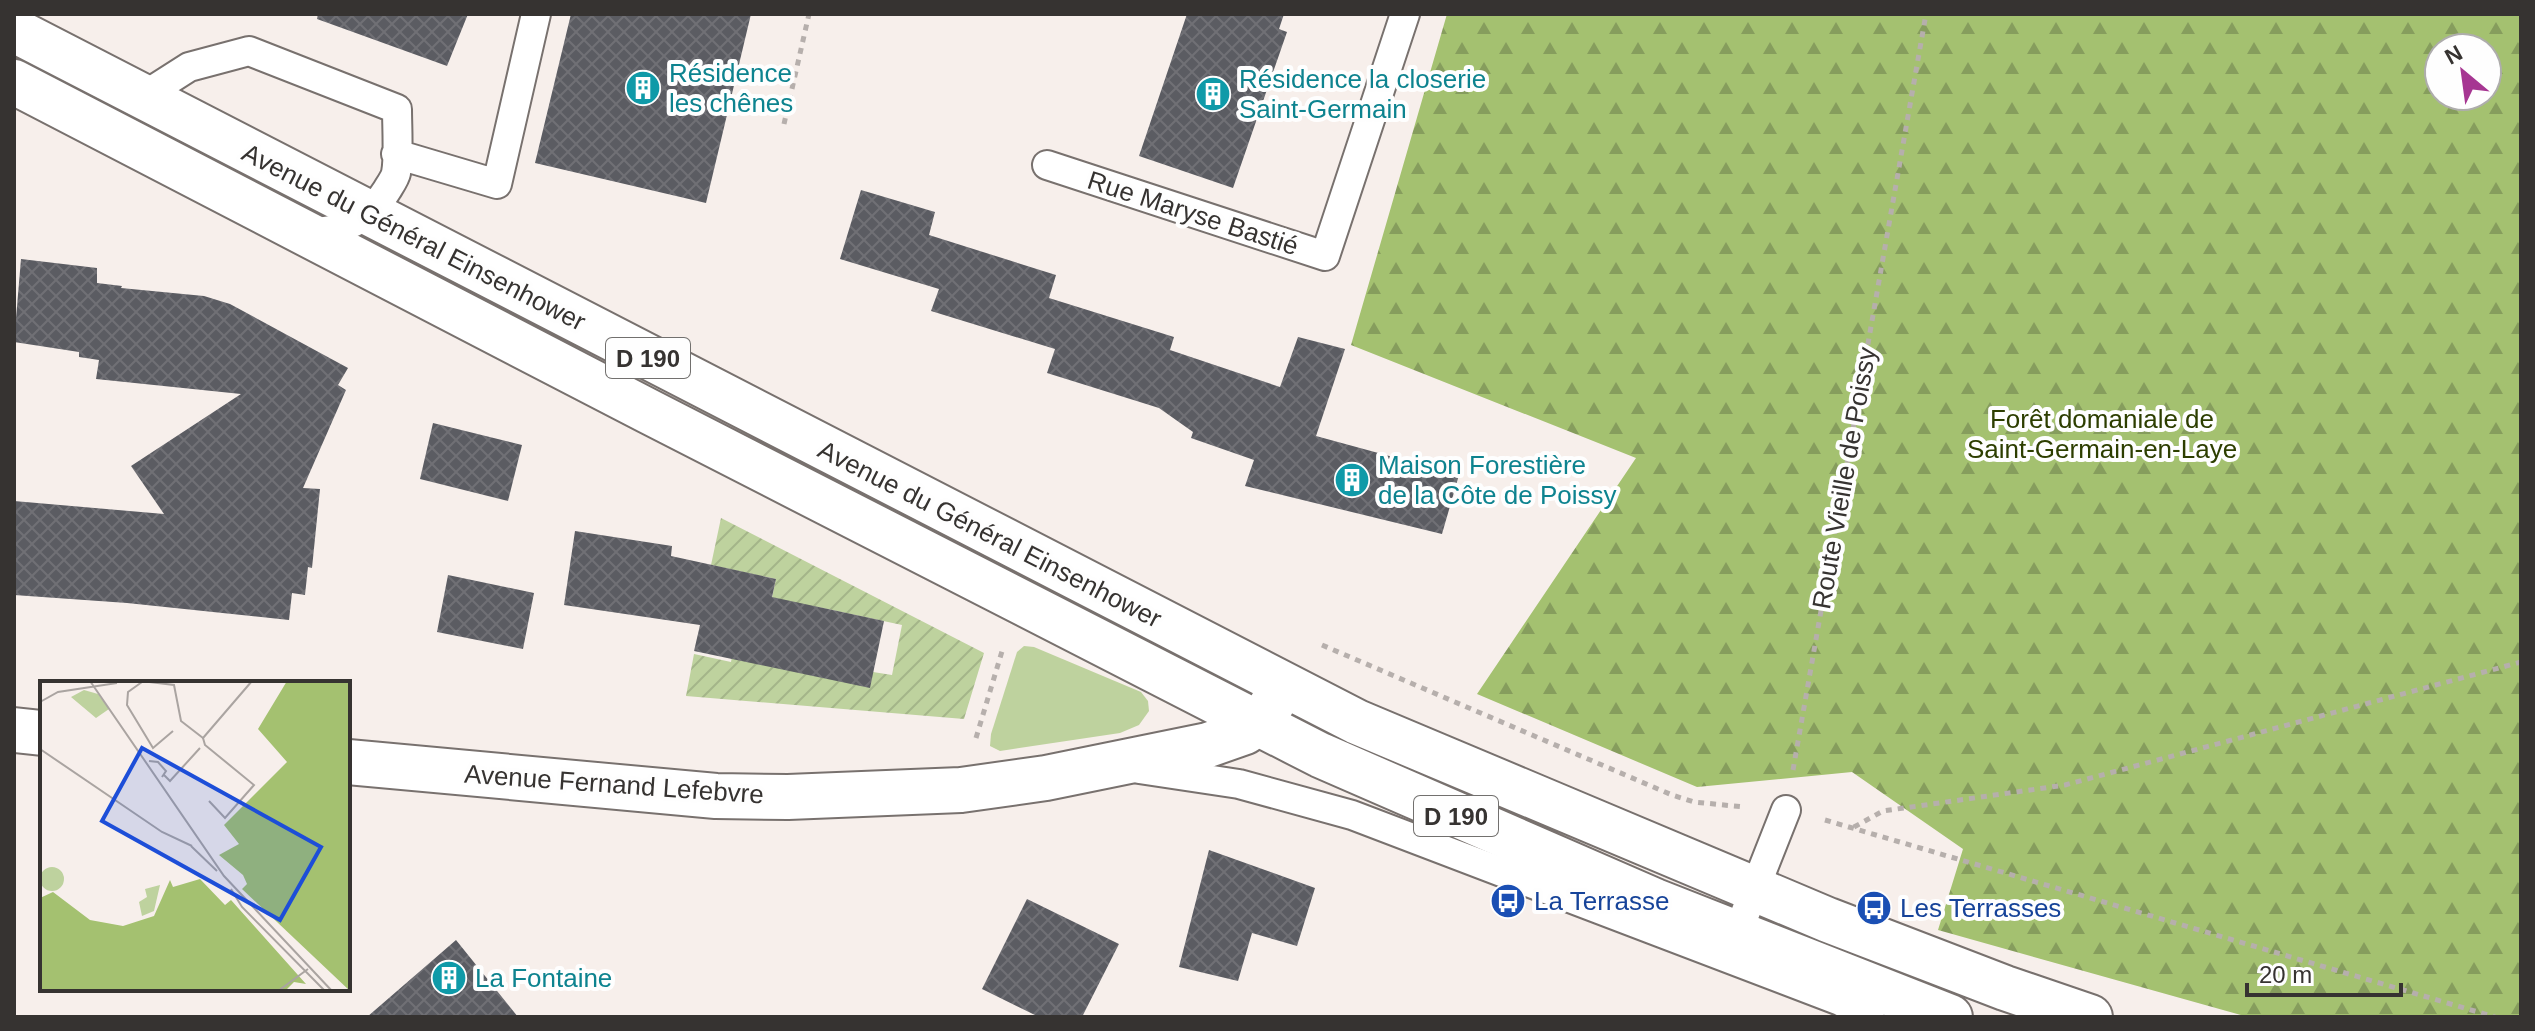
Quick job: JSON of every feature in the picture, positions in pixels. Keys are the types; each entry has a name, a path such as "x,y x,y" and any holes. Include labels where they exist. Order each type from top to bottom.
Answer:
{"main road":[{"name":"Avenue du Général Einsenhower","path":"14,30 1283,685"},
{"name":"Avenue du Général Einsenhower","path":"14,82 1257,723"},
{"name":"Avenue Fernand Lefebvre","path":"350,762 716,796 774,797 961,790 1115,766 1208,745 1245,732 1257,723 1283,685"},
{"name":"D 190","path":"1283,685 1403,743 1823,918 2090,1017"},
{"name":"D 190","path":"1257,723 1390,787 1737,934 1806,975 1950,1017"},
{"path":"14,730 40,733"}],"lane":[{"path":"396,154 497,184 536,14"},
{"name":"Rue Maryse Bastié","path":"1047,165 1325,256 1405,14"},
{"path":"142,97 189,67 249,51 397,109 396,173 382,197 368,214 344,228 302,232"},
{"path":"1115,766 1239,784 1352,815 1446,853 1645,925 1806,975 1840,1001 1870,1017"},
{"name":"D 190","path":"1390,787 1446,853"},
{"path":"1645,925 1737,934 1786,810"},
{"path":"1806,975 1823,918"}],"path":[{"path":"784,124 809,14"},
{"name":"Route Vieille de Poissy","path":"1786,810 1926,14"},
{"path":"974,743 1004,645"},
{"path":"2495,1017 1853,828 1883,811 2065,785 2521,662"}],"green space":[{"name":"Forêt domaniale de Saint-Germain-en-Laye","path":"1447,14 2521,14 2521,1017 2248,1017 1938,930 1963,849 1852,772 1697,787 1477,694 1636,458 1351,345"},
{"path":"721,518 984,653 964,719 686,696 694,654 731,662 738,623 765,630 776,579 711,565","holes":["818,607 902,625 892,675 873,672"]},
{"path":"1024,646 1034,647 1141,692 1148,701 1149,711 1139,725 1120,733 1000,751 990,746 1017,652"}],"building":[{"path":"318,14 468,14 447,66 317,19"},
{"name":"Résidence les chênes","path":"571,14 751,14 706,203 535,163"},
{"name":"Résidence la closerie Saint-Germain","path":"1187,14 1284,14 1279,29 1287,32 1233,188 1139,156"},
{"path":"861,190 935,212 929,235 1056,275 1049,298 1174,337 1170,350 1280,387 1298,337 1345,349 1316,436 1459,475 1442,534 1245,486 1254,460 1191,438 1193,432 1159,408 1047,373 1055,349 931,311 939,289 840,259"},
{"path":"21,259 97,268 97,283 204,296 230,304 348,368 338,385 346,390 303,488 320,489 312,568 308,567 305,595 292,593 289,620 14,595 14,501 164,514 131,466 241,394 96,379 99,360 79,357 79,352 14,342"},
{"path":"433,423 522,445 508,501 420,479"},
{"path":"575,531 672,546 671,556 776,579 772,597 884,621 870,688 694,651 700,625 564,605"},
{"path":"448,575 534,593 523,649 437,632"},
{"path":"1209,850 1315,888 1297,946 1252,933 1238,981 1179,967"},
{"path":"1027,899 1119,944 1082,1017 1039,1017 982,989"},
{"name":"La Fontaine","path":"456,940 518,1017 367,1017"}],"place":[{"name":"Résidence les chênes","path":"643,88"},
{"name":"Résidence la closerie Saint-Germain","path":"1213,94"},
{"name":"Maison Forestière de la Côte de Poissy","path":"1352,480"},
{"name":"La Terrasse","path":"1508,901"},
{"name":"Les Terrasses","path":"1874,908"},
{"name":"La Fontaine","path":"449,978"}]}
